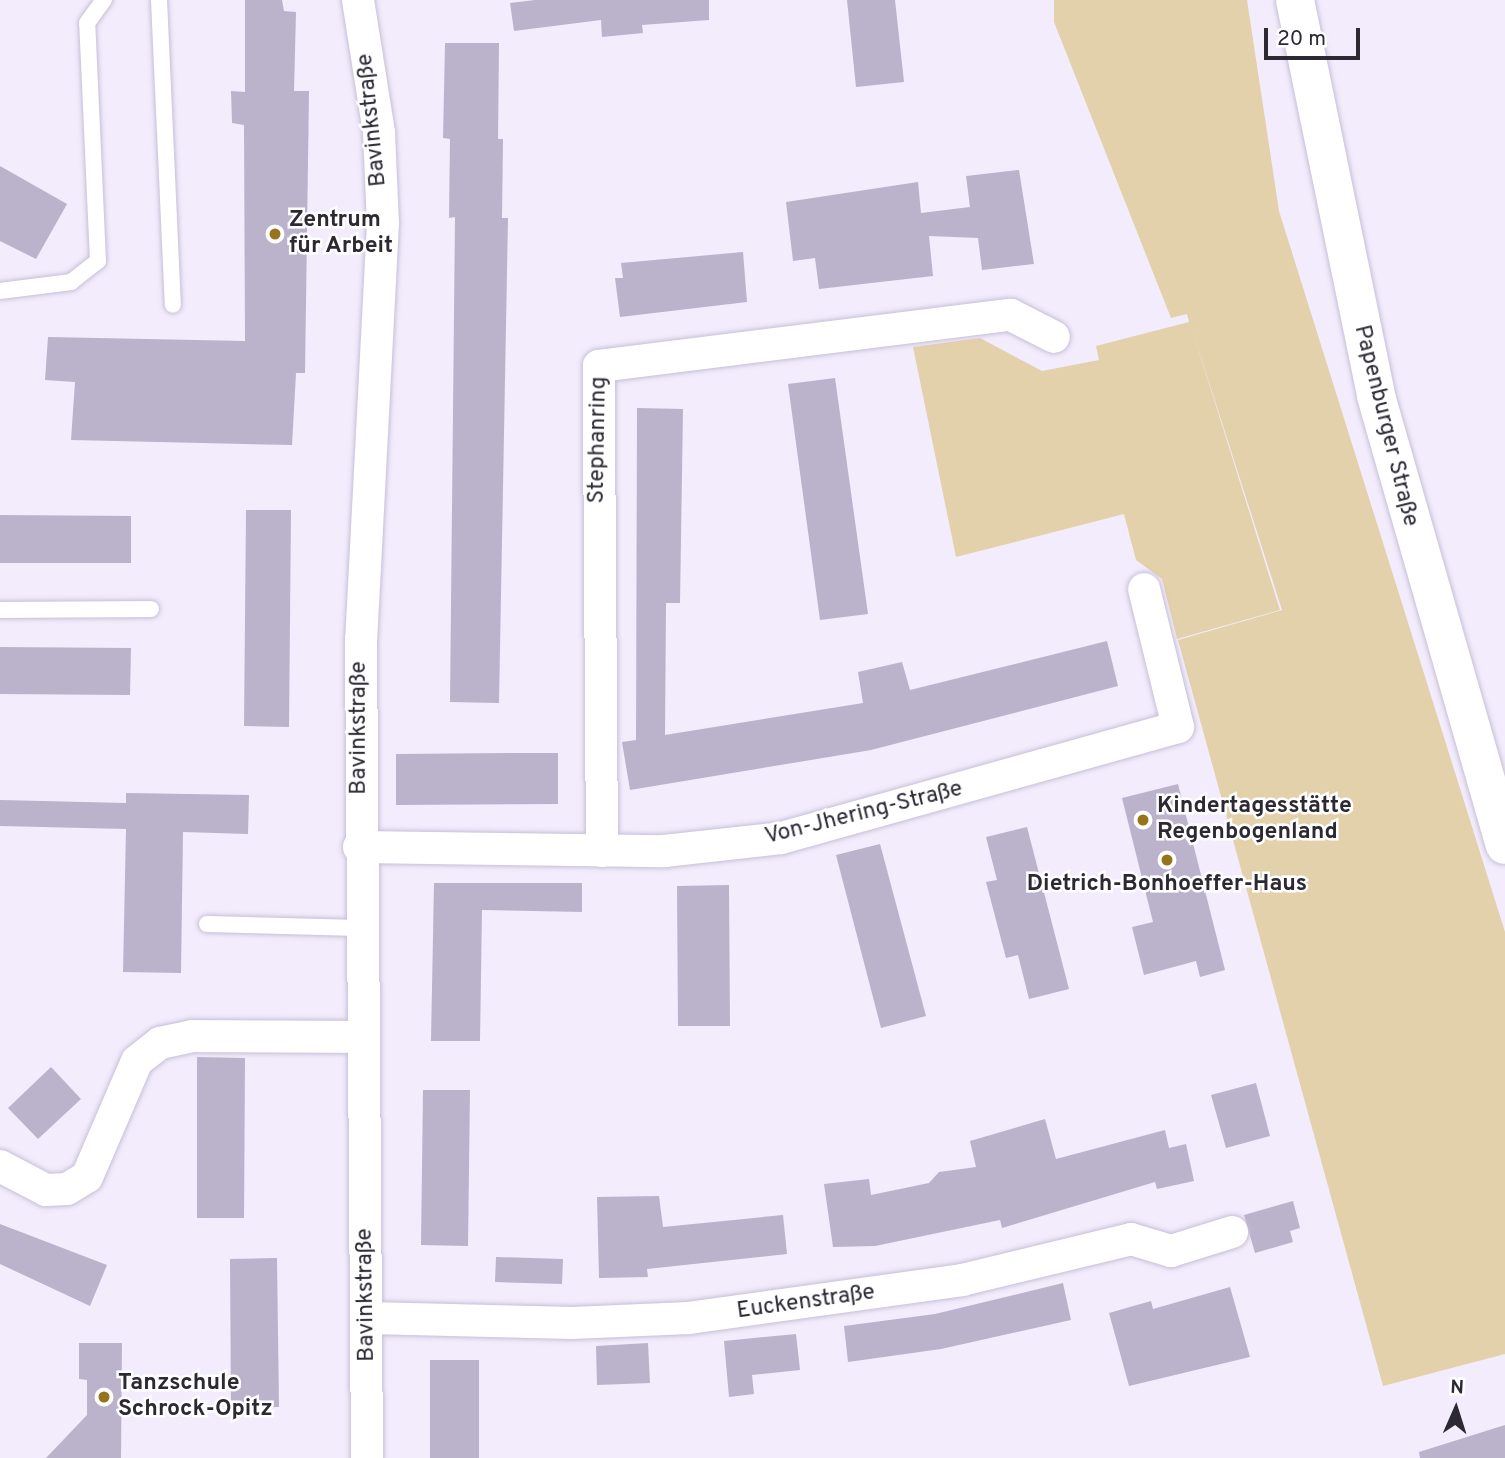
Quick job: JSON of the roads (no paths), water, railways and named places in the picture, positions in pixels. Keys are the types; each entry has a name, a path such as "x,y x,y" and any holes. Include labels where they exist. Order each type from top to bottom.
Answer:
{"main road":[{"name":"Papenburger Straße","path":"1295,0 1369,369 1505,845"}],"street":[{"name":"Bavinkstraße","path":"358,0 379,133 383,223 361,639 360,1037 370,1318 367,1458"},
{"name":"Stephanring","path":"602,850 598,366 1011,315 1054,337"},
{"name":"Von-Jhering-Straße","path":"359,848 664,851 781,838 1178,727 1144,589"},
{"path":"0,1166 46,1190 67,1189 87,1177 136,1061 160,1043 192,1036 360,1037"},
{"name":"Euckenstraße","path":"370,1318 572,1323 689,1318 962,1280 1131,1239 1171,1251 1232,1232"}],"lane":[{"path":"0,291 71,282 98,261 87,23 104,0"},
{"path":"159,0 173,305"},
{"path":"0,610 151,609"},
{"path":"206,925 360,928"}],"place":[{"name":"Zentrum für Arbeit","path":"275,234"},
{"name":"Kindertagesstätte Regenbogenland","path":"1143,820"},
{"name":"Dietrich-Bonhoeffer-Haus","path":"1167,860"},
{"name":"Tanzschule Schrock-Opitz","path":"104,1397"}]}
